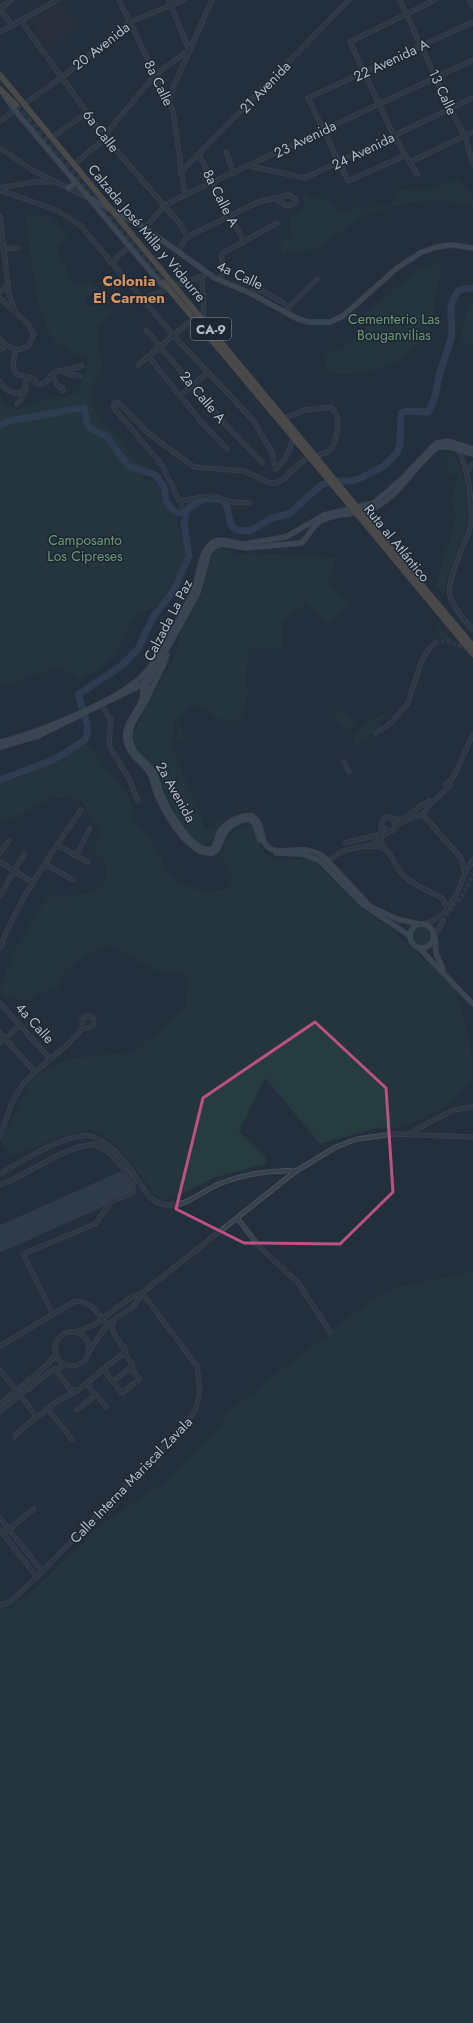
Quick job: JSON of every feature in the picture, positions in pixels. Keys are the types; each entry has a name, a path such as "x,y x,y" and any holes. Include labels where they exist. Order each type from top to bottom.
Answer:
{"highway":[{"name":"Calzada José Milla y Vidaurre","path":"0,75 285,418 304,446"},
{"name":"Calzada José Milla y Vidaurre","path":"2,90 16,108"},
{"name":"Calzada José Milla y Vidaurre","path":"163,282 293,436 304,446"},
{"name":"Ruta al Atlántico","path":"304,446 473,646"},
{"name":"Ruta al Atlántico","path":"393,553 473,654"}],"main road":[{"name":"Calzada José Milla y Vidaurre","path":"16,108 76,183 161,284 168,288"},
{"path":"68,188 76,183"},
{"name":"4a Calle","path":"89,198 145,228 178,251 204,274 250,293 309,322 330,322 352,309 397,268 416,254 430,248 444,246 456,245 473,248"},
{"path":"301,543 311,529 325,520 338,514 369,510 376,507 398,489 438,444 443,446 458,445 473,449"},
{"name":"Calzada La Paz","path":"0,747 31,739 91,709 126,689 142,677 154,661 194,590 204,553 210,544 221,540 240,544 284,538 328,514 374,503 397,484 430,448 438,444"},
{"path":"458,445 473,454"},
{"path":"294,533 300,536 301,543"},
{"name":"Calzada La Paz","path":"91,709 102,706 144,684 152,678 198,593 208,555 214,546 222,544 246,548 301,543"},
{"path":"149,694 164,664 168,648"},
{"path":"149,694 142,682 153,668 154,661"},
{"name":"2a Avenida","path":"144,684 144,696 126,730 127,744 134,757 149,772 158,797 170,818 192,846 204,854 214,853 228,829 243,821 251,820 254,823 263,845 268,850 273,853 306,855 319,860 362,904 410,936"},
{"name":"2a Avenida","path":"149,694 131,730 130,743 136,754 154,773 161,795 168,808 185,833 195,844 202,849 212,849 220,831 225,826 240,817 250,815 257,820 264,842 270,849 278,851 307,850 318,853 329,862 371,907 391,917 422,924"},
{"name":"Calzada La Paz","path":"0,742 29,734 74,717"},
{"path":"446,976 438,960 435,937 431,927 422,924 414,927 410,936 412,943 419,948 446,976 473,1004"},
{"path":"419,948 430,946 435,937"}],"street":[{"path":"12,0 0,9 12,26"},
{"path":"0,32 57,0"},
{"name":"8a Calle","path":"119,0 173,111 180,173 185,196"},
{"path":"169,0 189,50"},
{"name":"20 Avenida","path":"24,104 61,78 130,22 184,0"},
{"path":"169,102 172,88 212,0"},
{"name":"21 Avenida","path":"180,173 348,0"},
{"name":"13 Calle","path":"400,0 450,109 465,136 473,164"},
{"path":"417,174 410,162 404,156 378,104 350,41 435,0"},
{"path":"470,0 473,7"},
{"name":"6a Calle","path":"21,21 104,136 181,225 187,237"},
{"name":"22 Avenida A","path":"323,130 308,98 473,22"},
{"path":"74,164 100,144 104,136 155,74 189,50"},
{"name":"23 Avenida","path":"145,228 164,206 473,60"},
{"name":"24 Avenida","path":"250,166 303,179 473,98"},
{"path":"0,121 16,108"},
{"path":"52,137 87,113"},
{"path":"323,130 348,181 404,156"},
{"path":"410,162 473,132"},
{"name":"4a Calle","path":"0,148 32,170 89,198"},
{"path":"226,152 234,173"},
{"name":"8a Calle A","path":"199,155 244,242"},
{"path":"32,170 36,175 35,182"},
{"path":"0,189 35,182 58,184"},
{"path":"0,189 50,207 68,216 83,229 173,335 252,419 272,452 275,467 284,462 289,452 293,436"},
{"path":"178,251 187,237 258,202 275,198 289,195 296,198 296,202 295,204 286,206 275,198"},
{"path":"0,216 2,249 8,285 15,311"},
{"path":"219,279 224,268 222,255 277,223"},
{"path":"111,263 129,246"},
{"path":"2,249 18,248"},
{"path":"175,286 204,274 204,314 202,317"},
{"path":"286,312 318,279"},
{"path":"0,292 8,285"},
{"path":"250,293 256,287 284,303"},
{"path":"143,299 168,288"},
{"path":"0,298 15,311 33,332 33,339 29,345 16,350 13,357 14,371 16,374 27,378 32,378 40,385 55,372 82,366"},
{"path":"138,365 193,319"},
{"name":"2a Calle A","path":"146,330 229,428 263,463"},
{"path":"0,339 6,345 16,350"},
{"path":"0,349 6,345"},
{"path":"148,356 180,396 227,449"},
{"path":"62,371 80,376"},
{"path":"180,396 208,372"},
{"path":"51,376 55,378 59,387 62,388 63,391"},
{"path":"17,404 24,395 27,378"},
{"path":"0,381 12,393 20,393 26,388"},
{"path":"182,506 162,465 134,430 116,412 113,407 114,403 119,403 148,433 173,450 189,465 204,469 244,471 270,483 281,482 307,458 329,452 337,436 336,420 331,407 305,410 285,418"},
{"path":"458,445 467,471 473,502 472,517 449,589 453,604 473,630"},
{"path":"467,471 473,464"},
{"path":"179,501 210,496 233,502 250,503"},
{"path":"376,733 391,723 408,703 421,663 429,649 435,643"},
{"path":"102,706 111,720 109,745 130,781 138,801"},
{"path":"447,908 444,900 405,877 394,858 385,849 379,837 382,821 385,817 390,816 401,820 426,804 446,787 450,786 449,782 454,776 473,734"},
{"path":"344,762 349,772"},
{"path":"371,845 379,837 406,820 422,814 446,787"},
{"path":"418,808 417,812 422,814 461,858 465,869 465,876"},
{"path":"418,808 423,808 422,814"},
{"path":"0,948 7,928 45,864 81,810"},
{"path":"394,818 396,823 395,827"},
{"path":"382,827 389,831"},
{"path":"76,856 90,828"},
{"path":"345,843 379,837"},
{"path":"0,852 9,841"},
{"path":"57,845 88,862"},
{"path":"329,862 332,857 341,852 371,845 385,849"},
{"path":"0,896 24,854"},
{"path":"422,924 434,920 447,908 459,892 473,860"},
{"path":"0,862 34,883"},
{"path":"45,864 73,880"},
{"path":"434,920 438,929"},
{"path":"435,937 443,921"},
{"name":"4a Calle","path":"0,1004 50,1059"},
{"path":"0,1043 20,1025"},
{"path":"0,1137 12,1102 24,1084 35,1072 67,1045 84,1027"},
{"path":"0,1033 35,1072"},
{"path":"408,1135 453,1110 473,1107"},
{"path":"142,1293 134,1306 107,1325 90,1350 87,1359 81,1365 72,1367 64,1364 56,1354 55,1346 59,1338 66,1333 74,1332 94,1325 130,1298 142,1293 296,1171 336,1147 357,1140 387,1135 473,1137"},
{"path":"0,1174 28,1156 48,1147 84,1136 93,1136 113,1150 153,1201 168,1205 178,1205 216,1185 245,1175 264,1172 296,1171"},
{"path":"0,1185 11,1181 41,1163 66,1152 94,1144 110,1153 134,1182 132,1194 112,1201 95,1224 23,1254 53,1314"},
{"path":"237,1218 258,1245 299,1284 330,1332"},
{"name":"Calle Interna Mariscal Zavala","path":"0,1605 10,1602 37,1577 187,1423 196,1409 200,1392 197,1366 142,1293"},
{"path":"0,1346 71,1303 80,1301 92,1306 107,1325"},
{"path":"113,1321 111,1328 126,1351 124,1353 134,1365 113,1382"},
{"path":"74,1332 84,1336 90,1350"},
{"path":"15,1437 17,1433 47,1408 87,1384 103,1369 124,1353"},
{"path":"0,1404 45,1367 56,1354"},
{"path":"0,1412 64,1364"},
{"path":"130,1367 140,1379 138,1380 142,1384"},
{"path":"56,1369 70,1389 77,1391"},
{"path":"103,1369 122,1393 138,1380"},
{"path":"0,1370 37,1417"},
{"path":"87,1384 106,1407"},
{"path":"77,1410 96,1395"},
{"path":"47,1408 72,1439"},
{"path":"3,1534 34,1509"},
{"path":"0,1518 42,1571"},
{"path":"0,1530 37,1577"}],"highlighted area":[{"path":"315,1022 386,1088 393,1192 340,1244 244,1243 176,1209 203,1098"}],"shaded area":[{"path":"61,4 76,28 47,46 31,21"}],"green space":[{"path":"459,180 473,197 473,208 445,199 405,203 366,214 314,250 282,255 280,243 291,236 289,217 304,208 304,192 315,199 331,200 340,212 356,207 367,209 392,204 400,190 425,191"},
{"name":"Camposanto Los Cipreses","path":"52,216 67,235 57,249 74,285 88,280 98,288 85,299 87,307 101,304 112,310 97,331 98,345 103,366 94,381 91,403 104,425 120,438 132,458 148,468 142,478 156,482 160,491 162,504 178,522 185,559 169,588 161,599 157,604 132,621 117,653 100,668 80,681 59,666 0,688 0,395 5,402 16,410 52,398 78,393 89,360 75,354 57,342 47,328 42,315 32,262 26,217"},
{"name":"Cementerio Las Bouganvilias","path":"439,263 440,274 431,330 416,346 403,358 384,366 355,373 337,375 329,374 324,356 342,349 364,329 361,318 419,269"},
{"name":"Cementerio Las Bouganvilias","path":"473,301 473,346 462,341 467,310"},
{"path":"440,451 451,455 458,462 466,486 469,513 465,529 448,576 444,596 442,595 440,588 435,587 456,518 452,498 458,476 448,473 449,470 447,469 449,457"},
{"path":"218,547 237,554 254,553 336,558 328,582 350,604 330,621 325,621 306,603 281,622 283,648 249,648 245,684 248,695 242,717 233,721 226,721 197,705 188,707 181,716 173,720 175,734 172,748 206,829 225,817 212,840 205,846 197,842 183,826 158,775 137,747 133,734 155,689 174,658 183,625 203,591 212,557"},
{"path":"437,627 447,633 451,640 441,639 436,629"},
{"path":"341,710 355,724 348,731 334,717"},
{"path":"382,712 385,716 368,738 357,743 353,742 354,738 362,727 373,719 377,718"},
{"path":"175,720 186,739 175,743 177,732"},
{"path":"88,745 130,798 133,820 148,837 162,860 163,869 179,881 199,890 207,891 227,889 234,880 221,854 225,844 235,830 240,827 251,826 263,852 274,858 315,861 348,897 366,912 390,928 455,988 467,1028 472,1059 472,1080 449,1105 404,1127 377,1128 320,1144 265,1078 239,1132 265,1157 266,1164 215,1177 172,1199 161,1199 115,1143 91,1129 56,1138 12,1156 1,1142 31,1080 65,1059 135,1052 186,1007 188,976 154,970 111,945 89,953 65,970 58,990 39,992 28,1000 5,998 0,986 15,951 35,915 51,895 73,896 85,894 105,885 106,862 94,850 100,832 80,800 52,797 20,815 0,824 0,784 50,766 79,747"},
{"path":"423,927 429,930 432,936 429,942 423,945 417,942 414,936 417,930"},
{"path":"473,1272 473,2023 0,2023 0,1598 11,1608 39,1585 101,1525 168,1479 219,1426 230,1410 369,1302 393,1288"}],"waterway":[{"path":"0,780 53,760 84,741 88,730 79,694 121,666 138,649 153,617 174,590 189,556 184,525 186,512 190,507 204,499 217,499 223,501 227,507 231,526 236,530 250,531 272,518 289,514 321,485 333,481 352,481 361,478 384,466 397,453 400,445 401,413 408,411 428,412 431,408 440,372 451,338 452,304 459,290 473,288"},
{"path":"0,425 16,420 84,408 88,427 107,437 128,466 156,475 164,487 166,501 170,507 177,513 186,512"},
{"path":"0,414 10,420"}],"runway":[{"path":"0,1239 121,1185"}],"tunnel":[{"path":"16,105 163,282"},
{"path":"435,643 447,641 467,648"},
{"path":"443,921 464,893 473,873"}],"district":[{"name":"Colonia El Carmen","path":"129,290"}]}
